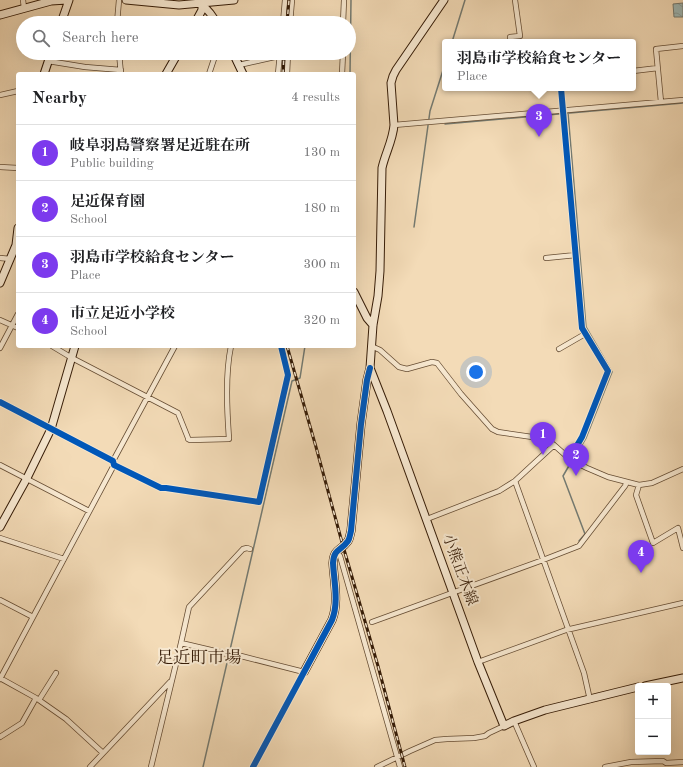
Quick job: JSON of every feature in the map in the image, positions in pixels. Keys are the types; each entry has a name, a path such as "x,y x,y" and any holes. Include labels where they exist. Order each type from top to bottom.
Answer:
{"street":[{"path":"23,0 24,8"},
{"path":"0,15 51,1 68,0 63,16"},
{"path":"118,16 119,0"},
{"path":"126,0 155,4 179,5 234,0"},
{"path":"284,16 285,0"},
{"path":"291,16 292,0"},
{"path":"343,16 344,0"},
{"name":"小熊正木線","path":"444,0 396,70 391,83 394,132 382,168 380,271 378,296 373,325 370,368 390,417 478,662 504,726"},
{"path":"510,39 510,37 520,36 515,0"},
{"path":"199,16 202,10 200,2"},
{"path":"200,2 211,16"},
{"path":"661,102 656,49 683,46"},
{"path":"45,72 48,61 121,72 120,60"},
{"path":"167,72 174,60"},
{"path":"210,72 214,60"},
{"path":"236,60 242,72"},
{"path":"239,65 260,60"},
{"path":"278,72 279,60"},
{"path":"287,72 288,60"},
{"path":"342,72 343,60"},
{"path":"84,72 85,67"},
{"path":"636,70 658,68"},
{"path":"0,95 16,91"},
{"path":"561,91 582,328 608,371 582,438 569,459"},
{"path":"394,125 683,100"},
{"path":"0,167 16,168"},
{"path":"0,283 16,248"},
{"path":"546,258 576,255"},
{"path":"0,258 11,259"},
{"path":"356,296 373,325"},
{"path":"0,348 16,318"},
{"path":"0,320 16,327"},
{"path":"559,349 586,334"},
{"path":"372,346 380,350 399,367 407,369 432,362 437,363 460,394 492,429 498,432 546,439 569,459 597,473 639,485 652,483 683,469"},
{"path":"55,348 178,413 188,440 229,439 227,419 227,387 231,348"},
{"path":"0,526 27,478 51,429 74,348"},
{"path":"103,752 66,719 37,699 0,679 173,348"},
{"path":"0,402 161,488 259,502 288,376 281,348"},
{"path":"253,767 335,613 334,555 347,542 351,531 361,424 370,368"},
{"path":"427,519 499,491 515,481 554,445"},
{"path":"0,465 89,511"},
{"path":"515,481 584,673 590,700"},
{"path":"372,622 579,546 625,486 626,482"},
{"path":"639,485 636,495 653,543 681,526 683,548"},
{"path":"0,538 64,559"},
{"path":"150,767 189,607 242,549 250,549"},
{"path":"336,552 340,556 400,767"},
{"path":"0,600 33,617"},
{"path":"478,662 555,634 683,603"},
{"path":"181,643 304,672"},
{"path":"0,737 22,722 56,673"},
{"path":"659,683 683,678"},
{"path":"90,767 171,681"},
{"path":"377,767 435,740 484,736 489,732 514,721 545,710 635,688"},
{"path":"514,721 534,767"},
{"path":"605,767 631,762 683,762"}],"water":[{"path":"683,3 683,17 674,17 673,4"}],"waterway":[{"path":"351,0 351,16"},
{"path":"453,39 465,0"},
{"path":"350,60 350,72"},
{"path":"414,227 430,111 442,73"},
{"path":"445,124 683,103"},
{"path":"568,113 586,327 612,372 586,438 574,458"},
{"path":"203,767 292,381 300,378 305,348"},
{"path":"570,464 563,476 585,534 579,541"}],"railway":[{"path":"288,16 289,0"},
{"path":"283,72 284,60"},
{"path":"288,348 378,666 405,767"}],"cycle path":[{"path":"561,91 582,328 608,371 582,437 569,459"},
{"path":"0,402 113,461 114,465 161,488 259,502 288,375 281,348"},
{"path":"253,767 332,620 336,599 333,563 336,552 348,541 350,537 361,424 370,368"}],"place":[{"name":"羽島市学校給食センター","path":"539,137"},
{"name":"岐阜羽島警察署足近駐在所","path":"543,455"},
{"name":"足近保育園","path":"576,476"},
{"name":"市立足近小学校","path":"641,573"}],"district":[{"name":"足近町市場","path":"199,658"}]}
